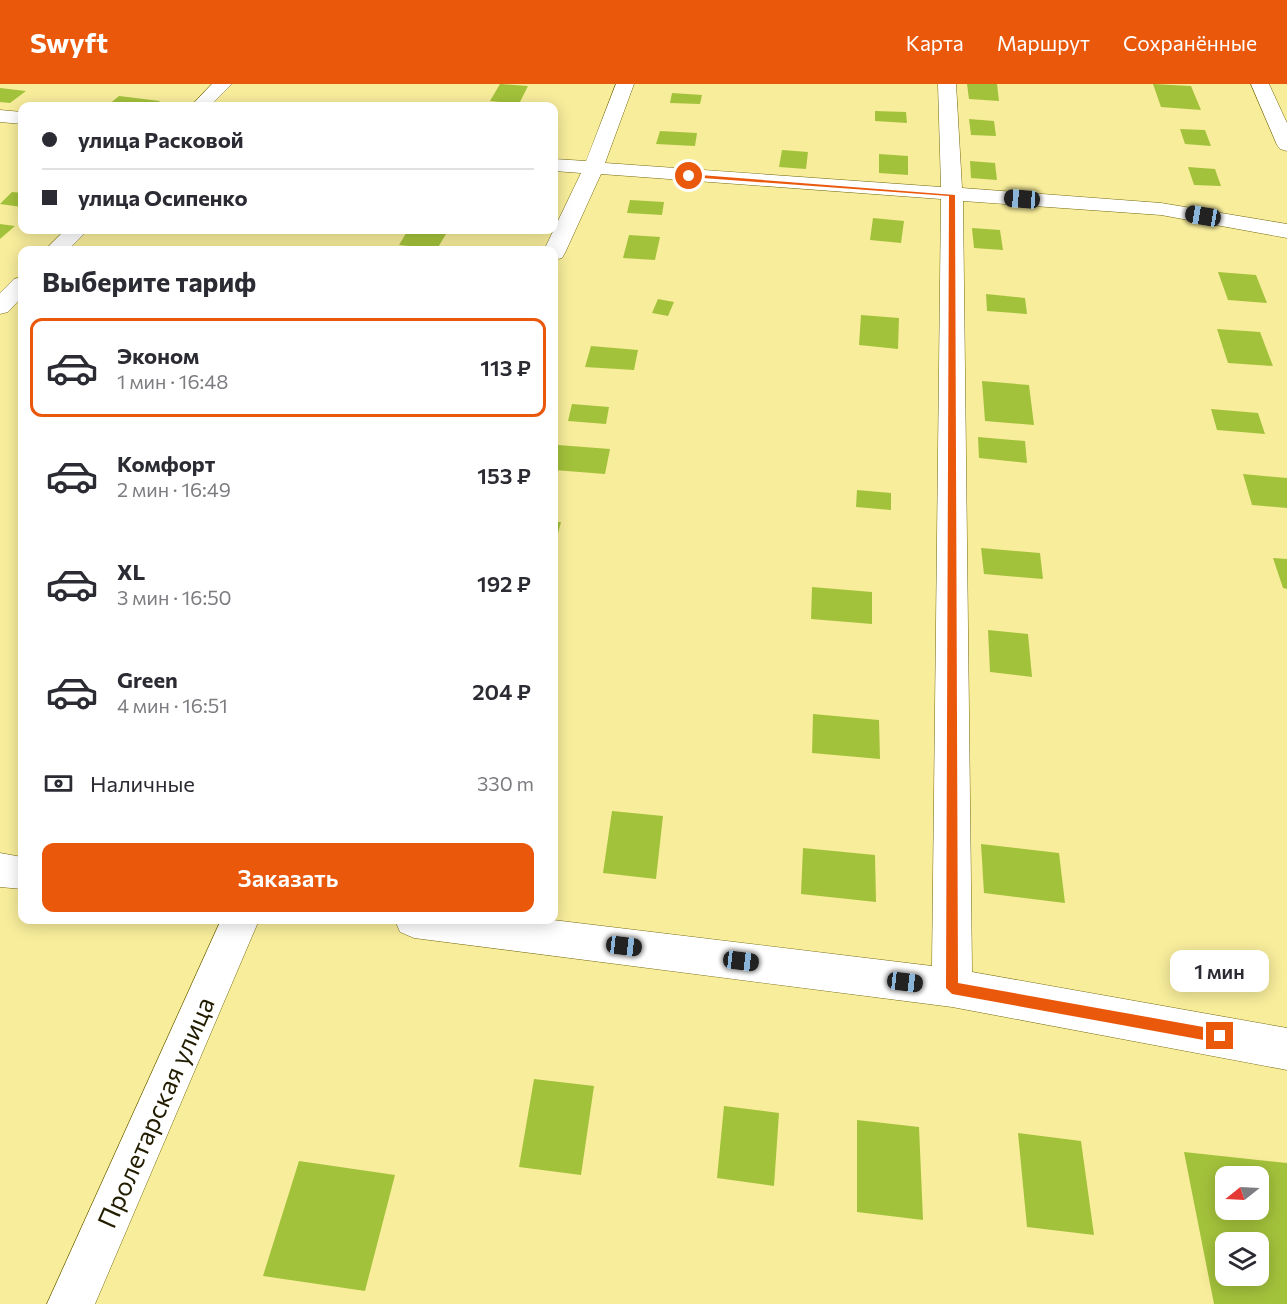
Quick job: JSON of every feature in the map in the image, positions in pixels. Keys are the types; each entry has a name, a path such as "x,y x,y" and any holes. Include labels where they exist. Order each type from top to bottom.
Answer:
{"street":[{"path":"204,102 223,84"},
{"path":"557,246 593,169 625,84"},
{"path":"947,84 952,195 952,988"},
{"path":"1260,84 1287,144"},
{"path":"0,116 18,118"},
{"path":"558,165 1161,209 1287,231"},
{"path":"60,246 73,234"},
{"path":"0,307 18,288"},
{"path":"0,870 18,872"},
{"name":"Пролетарская улица","path":"71,1304 238,924"},
{"path":"446,924 952,988 1287,1048"}],"building":[{"path":"500,84 528,86 520,102 490,101"},
{"path":"967,84 997,84 999,101 969,99"},
{"path":"1153,84 1191,86 1201,110 1161,107"},
{"path":"0,88 26,91 10,103 0,102"},
{"path":"672,93 702,95 700,104 670,103"},
{"path":"119,96 160,101 159,102 112,102"},
{"path":"875,111 906,112 907,123 875,121"},
{"path":"969,119 994,121 996,136 971,135"},
{"path":"1180,129 1205,130 1211,146 1185,144"},
{"path":"660,131 697,133 695,146 656,144"},
{"path":"782,150 808,152 806,169 779,167"},
{"path":"879,154 908,156 908,175 879,173"},
{"path":"970,161 995,163 997,180 971,178"},
{"path":"1188,167 1215,169 1221,186 1194,185"},
{"path":"12,192 18,193 18,206 0,204"},
{"path":"630,200 664,202 662,215 627,213"},
{"path":"873,218 904,221 901,243 870,240"},
{"path":"0,224 15,226 0,239"},
{"path":"972,228 1000,230 1003,250 974,248"},
{"path":"406,234 446,234 439,246 399,245"},
{"path":"629,235 660,237 655,260 623,258"},
{"path":"1218,272 1256,275 1267,303 1228,300"},
{"path":"986,294 1025,298 1027,314 987,311"},
{"path":"658,299 674,302 668,316 652,313"},
{"path":"861,315 899,318 898,349 859,345"},
{"path":"1217,329 1260,332 1273,366 1228,363"},
{"path":"591,346 638,350 634,370 585,367"},
{"path":"982,381 1029,385 1034,425 985,421"},
{"path":"572,404 609,407 606,424 568,421"},
{"path":"1211,409 1258,413 1265,434 1217,430"},
{"path":"978,437 1025,441 1027,463 979,458"},
{"path":"558,445 610,449 605,474 558,470"},
{"path":"1243,474 1287,478 1287,508 1252,505"},
{"path":"857,490 891,493 891,510 856,507"},
{"path":"981,548 1040,553 1043,579 984,574"},
{"path":"1273,558 1287,559 1287,589 1283,588"},
{"path":"812,587 872,592 872,624 811,619"},
{"path":"988,630 1028,634 1032,677 990,672"},
{"path":"813,714 879,720 880,759 812,753"},
{"path":"612,811 663,816 656,879 603,873"},
{"path":"981,844 1059,853 1065,903 984,893"},
{"path":"803,848 875,855 876,902 801,894"},
{"path":"534,1079 594,1086 581,1175 519,1167"},
{"path":"724,1106 779,1113 774,1186 717,1178"},
{"path":"857,1120 919,1127 923,1220 857,1212"},
{"path":"1018,1133 1081,1141 1094,1235 1027,1227"},
{"path":"1184,1152 1287,1163 1287,1304 1214,1304"},
{"path":"299,1161 395,1175 365,1291 263,1276"}],"route":[{"path":"689,176 952,195 952,988 1220,1036"}]}
